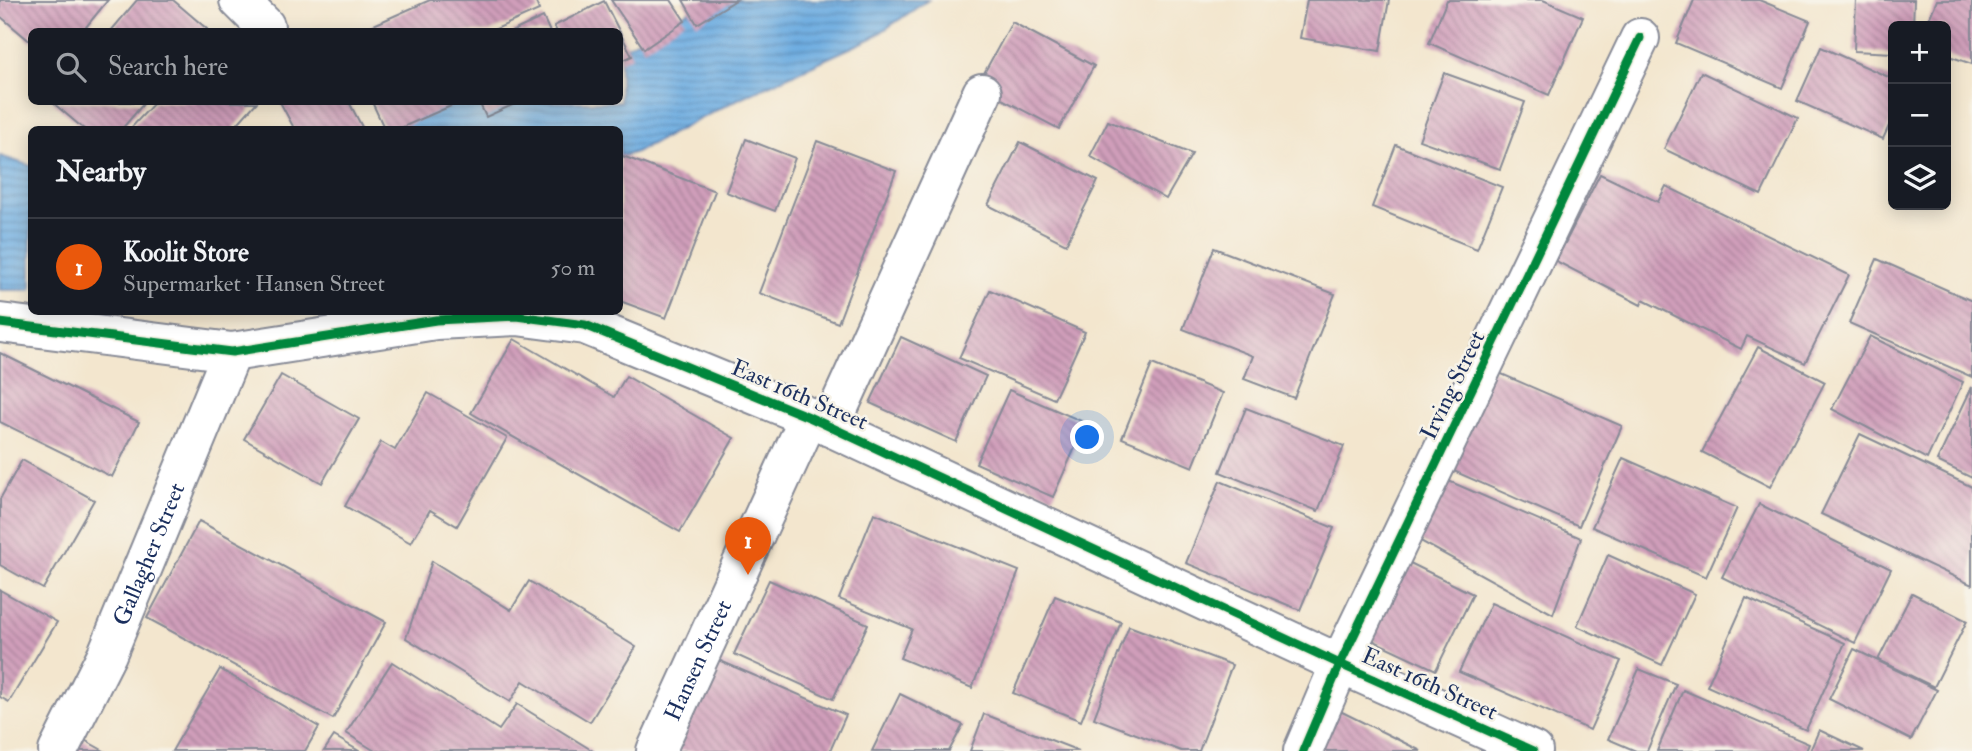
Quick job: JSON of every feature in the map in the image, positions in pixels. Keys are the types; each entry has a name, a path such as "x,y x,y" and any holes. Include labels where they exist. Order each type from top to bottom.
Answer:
{"street":[{"name":"Irving Street","path":"1303,751 1340,664 1640,38"},
{"name":"Hansen Street","path":"656,751 982,93"},
{"name":"East 16th Street","path":"0,323 232,352 436,320 517,316 585,325 820,422 1533,751"},
{"name":"Gallagher Street","path":"58,751 107,654 232,352"}],"water":[{"path":"708,0 928,0 872,38 742,97 636,152 623,156 623,126 389,126 453,105 623,105 623,48"},
{"path":"0,156 28,165 28,290 0,290"}],"building":[{"path":"0,0 108,0 85,28 28,28 28,40 0,16"},
{"path":"137,0 173,0 206,28 113,28"},
{"path":"430,0 535,0 539,10 498,28 367,28"},
{"path":"611,0 671,0 685,21 644,49"},
{"path":"683,0 736,0 697,24"},
{"path":"1307,0 1389,0 1380,51 1300,38"},
{"path":"1447,0 1543,0 1583,17 1549,95 1429,43"},
{"path":"1694,0 1759,0 1810,21 1782,88 1676,43"},
{"path":"1856,0 1914,0 1913,21 1888,21 1888,53 1854,51"},
{"path":"1937,0 1972,0 1972,64 1951,57 1951,21 1928,21"},
{"path":"604,1 618,28 555,28 554,26"},
{"path":"543,17 548,28 520,28"},
{"path":"1012,22 1094,66 1059,129 977,86"},
{"path":"623,38 632,56 623,60"},
{"path":"1821,47 1888,77 1888,128 1883,139 1797,101"},
{"path":"1701,72 1798,118 1761,195 1664,149"},
{"path":"1444,73 1525,102 1500,169 1419,140"},
{"path":"56,105 142,105 124,126 80,126"},
{"path":"152,105 254,105 236,126 133,126"},
{"path":"282,105 351,105 361,126 293,126"},
{"path":"373,105 453,105 405,126 383,126"},
{"path":"480,105 512,105 486,117"},
{"path":"1108,121 1192,154 1166,199 1090,156"},
{"path":"746,139 795,158 775,211 726,192"},
{"path":"817,141 896,171 838,323 759,293"},
{"path":"1020,142 1098,181 1066,244 988,205"},
{"path":"1396,145 1502,187 1477,249 1372,207"},
{"path":"623,156 715,191 666,318 623,302"},
{"path":"1600,174 1658,202 1666,186 1849,275 1805,363 1747,336 1741,349 1643,300 1641,305 1556,261"},
{"path":"1214,248 1335,294 1294,398 1244,379 1253,356 1183,329"},
{"path":"1877,259 1972,301 1972,377 1849,323"},
{"path":"990,290 1085,332 1054,399 959,358"},
{"path":"1870,336 1963,382 1927,459 1832,409"},
{"path":"901,337 986,376 956,442 870,403"},
{"path":"514,339 614,397 626,376 734,438 680,532 471,413"},
{"path":"1758,347 1825,382 1770,487 1702,452"},
{"path":"0,353 139,422 112,477 0,422"},
{"path":"1152,364 1223,393 1193,467 1122,438"},
{"path":"1483,366 1622,426 1579,526 1440,465"},
{"path":"281,375 359,419 322,483 244,439"},
{"path":"1972,387 1972,478 1937,461"},
{"path":"1009,390 1086,423 1053,497 976,463"},
{"path":"428,393 507,438 457,526 430,510 411,543 345,506 381,442 395,450"},
{"path":"1246,408 1344,446 1318,511 1220,472"},
{"path":"1860,434 1972,487 1972,585 1821,514"},
{"path":"1623,458 1737,508 1706,577 1592,527"},
{"path":"22,460 94,500 43,589 0,565 0,499"},
{"path":"1437,476 1581,538 1553,614 1415,538"},
{"path":"1220,481 1334,528 1300,610 1186,563"},
{"path":"1759,504 1891,569 1855,643 1722,577"},
{"path":"874,513 1019,571 972,688 900,658 912,629 839,599"},
{"path":"199,521 386,622 333,719 147,618"},
{"path":"1608,555 1695,594 1662,665 1577,626"},
{"path":"1402,559 1473,594 1436,670 1372,640"},
{"path":"432,561 511,610 529,581 636,647 590,722 523,681 510,702 406,638"},
{"path":"769,580 868,624 833,699 734,654"},
{"path":"0,590 57,622 9,702 0,697"},
{"path":"1912,593 1967,621 1934,687 1878,660"},
{"path":"1055,596 1121,622 1081,721 1013,693"},
{"path":"1746,598 1845,643 1806,730 1707,686"},
{"path":"1491,603 1621,661 1590,730 1459,672"},
{"path":"1129,626 1232,665 1199,751 1181,751 1094,718"},
{"path":"1854,649 1937,690 1911,740 1829,699"},
{"path":"709,656 846,715 830,751 667,751"},
{"path":"392,662 499,730 517,704 593,751 375,751 346,733"},
{"path":"220,669 319,727 305,751 172,751"},
{"path":"1639,669 1676,684 1647,751 1636,751 1608,739"},
{"path":"1683,690 1809,744 1806,751 1657,751"},
{"path":"900,694 963,725 949,751 872,751"},
{"path":"1336,709 1421,751 1315,751"},
{"path":"984,714 1079,751 970,751"},
{"path":"1819,730 1864,751 1810,751"},
{"path":"334,736 359,751 324,751"},
{"path":"79,737 104,751 71,751"}],"cycle path":[{"path":"1303,751 1340,664 1640,38"},
{"path":"0,323 232,352 436,320 517,316 585,325 809,417 1533,751"}],"place":[{"name":"Koolit Store","path":"748,575"}]}
